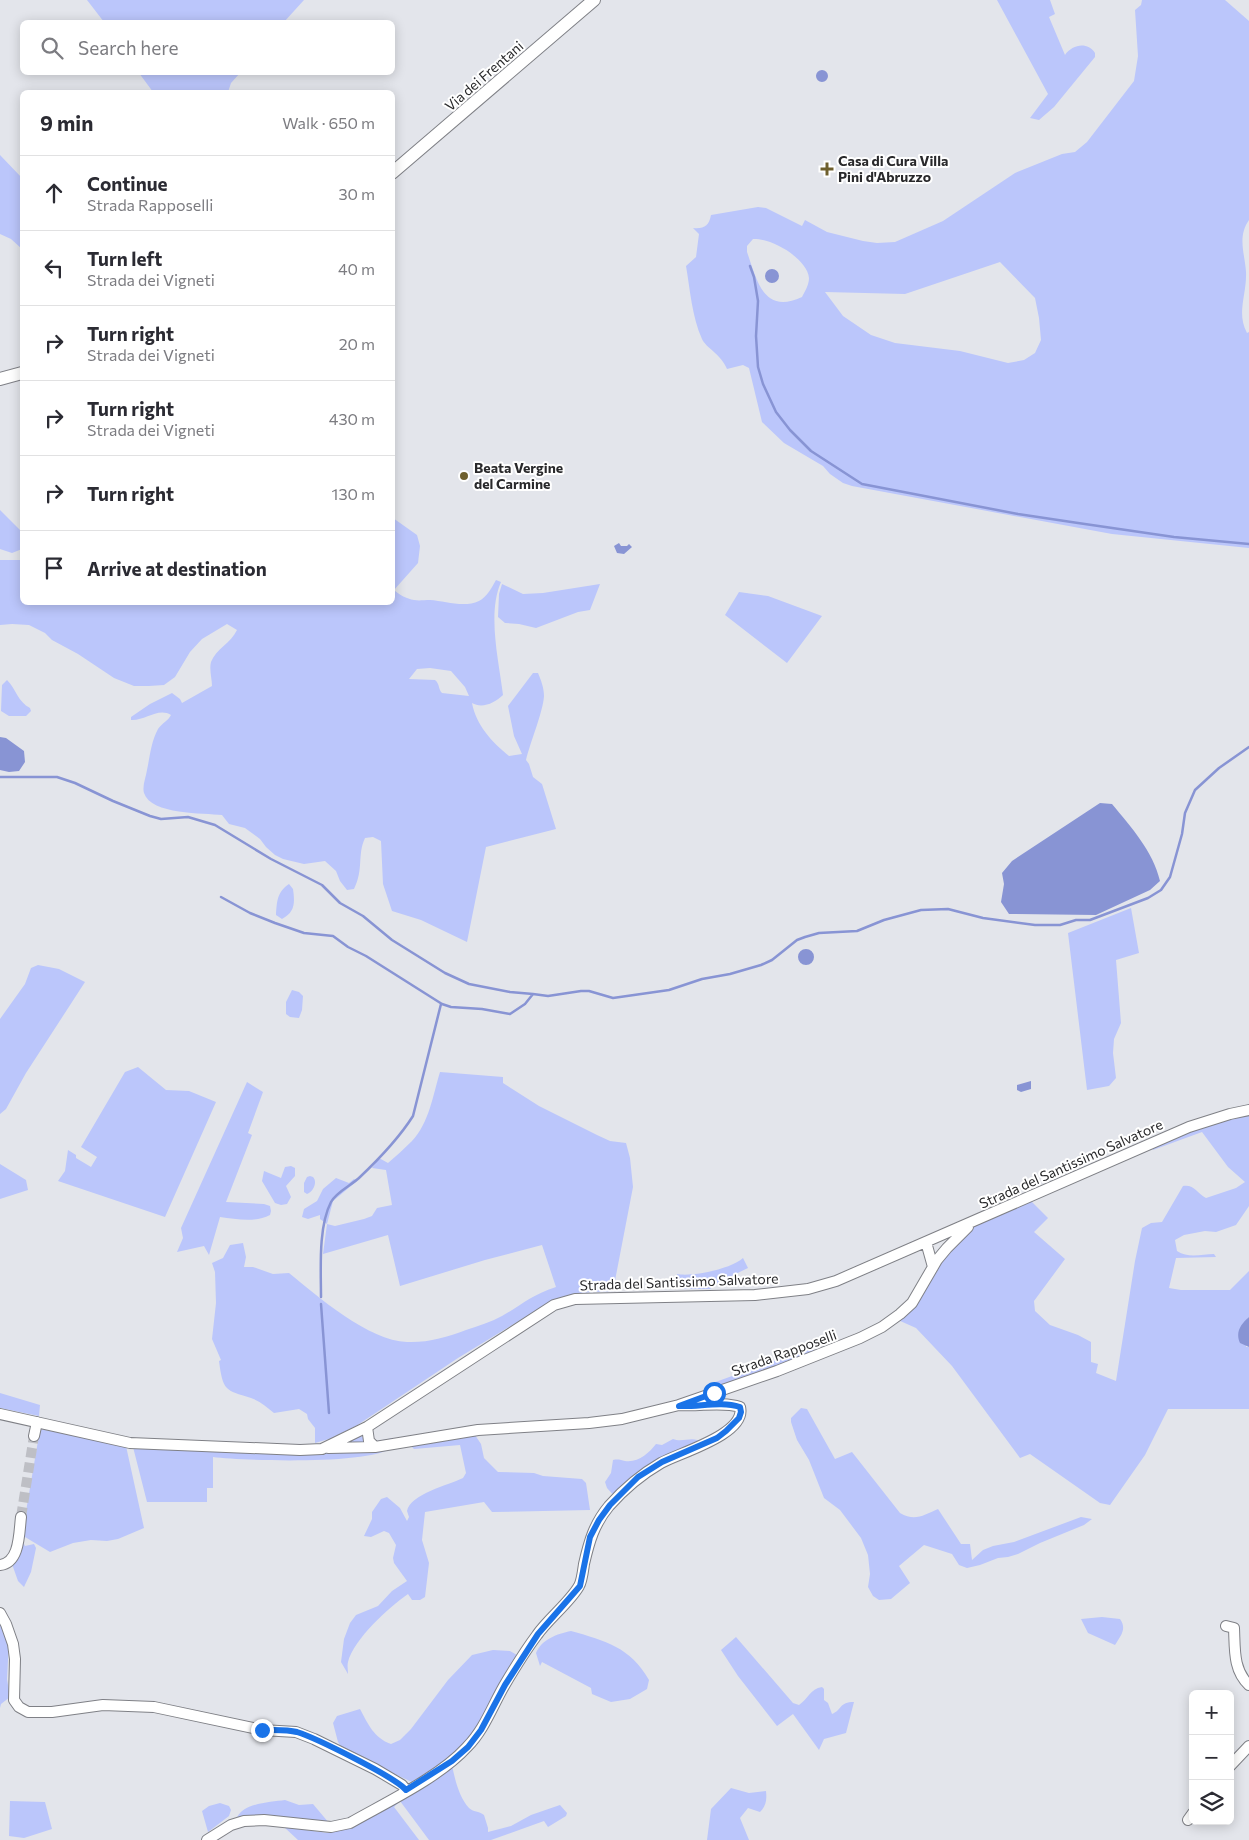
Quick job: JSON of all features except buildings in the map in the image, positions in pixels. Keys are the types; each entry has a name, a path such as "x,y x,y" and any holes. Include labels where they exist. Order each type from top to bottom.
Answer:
{"main road":[{"name":"Via dei Frentani","path":"395,170 594,0"},
{"path":"0,379 20,374"}],"street":[{"name":"Strada del Santissimo Salvatore","path":"0,1414 130,1442 300,1450 322,1449 367,1426 561,1303 575,1298 755,1296 808,1290 836,1282 1189,1127 1249,1110"},
{"name":"Strada Rapposelli","path":"322,1449 375,1447 478,1430 589,1423 622,1419 679,1406 840,1347 882,1327 912,1303 933,1267 947,1248 974,1221"},
{"path":"926,1242 933,1267"},
{"path":"208,1840 231,1824 244,1820 264,1820 331,1827 350,1823 452,1761 468,1747 481,1730 505,1685 538,1634 580,1586 590,1537 610,1505 638,1477 654,1467 717,1438 736,1423 741,1412 740,1407 729,1404 694,1407 679,1406"},
{"path":"34,1436 36,1422"},
{"path":"367,1426 369,1441 375,1447"},
{"path":"0,1565 9,1563 15,1557 21,1517"},
{"path":"0,1613 13,1644 15,1659 14,1700 18,1706 28,1712 52,1712 103,1705 154,1706 262,1730 296,1732 375,1770 402,1785 406,1790"},
{"path":"1226,1626 1234,1628 1236,1663 1241,1678 1249,1685"},
{"path":"1234,1762 1249,1746"}],"shaded area":[{"path":"87,0 304,0 286,20 102,20"},
{"path":"997,0 1050,0 1055,14 1049,17 1065,55 1075,47 1080,46 1088,47 1095,53 1095,57 1054,107 1039,120 1030,118 1048,94"},
{"path":"1142,0 1225,0 1249,21 1249,220 1243,233 1246,280 1242,318 1247,333 1249,332 1249,548 1112,534 852,486 843,483 830,474 823,466 784,443 762,422 749,368 743,365 727,369 721,359 702,339 694,312 686,266 696,257 699,234 693,228 705,226 709,222 711,215 758,207 766,208 802,226 805,220 827,232 877,243 895,242 943,221 1015,173 1062,154 1075,152 1087,142 1134,81 1138,56 1135,10 1141,5","holes":["753,239 778,246 802,263 809,278 808,286 802,297 778,302 764,292 754,273 747,252 747,246","1000,262 1035,298 1041,340 1035,353 1024,360 1008,363 960,351 895,343 871,335 843,316 825,292 905,294"]},
{"path":"820,70 824,70 828,76 824,82 820,82 816,78 816,74"},
{"path":"140,75 238,75 231,83 229,90 152,90"},
{"path":"0,155 20,176 20,247 11,239 0,234"},
{"path":"769,269 775,269 779,276 775,283 769,283 765,279 765,273"},
{"path":"0,510 20,530 20,550 12,553 0,549"},
{"path":"395,519 417,535 420,546 418,563 395,589"},
{"path":"619,543 621,546 629,544 632,547 624,554 617,553 614,546"},
{"path":"0,560 20,560 20,605 395,605 395,591 408,599 467,604 482,599 496,580 501,582 497,595 494,623 503,695 488,704 476,705 472,703 481,726 497,745 509,756 522,754 514,736 508,706 533,673 538,673 544,696 526,760 533,777 542,784 556,829 486,847 467,942 421,920 392,911 383,884 381,841 373,837 365,838 361,850 357,882 354,889 347,890 340,881 336,871 325,861 304,864 283,859 275,855 260,839 245,828 229,824 222,815 191,813 167,809 157,805 149,800 144,793 143,787 152,744 158,729 171,715 156,713 136,720 131,720 131,717 150,704 172,693 182,703 212,686 210,671 213,657 237,630 227,624 202,639 190,652 175,677 164,685 134,686 114,678 78,654 52,640 45,633 29,625 0,625","holes":["430,668 451,671 465,687 469,696 442,693 435,680 409,679 417,669"]},
{"path":"502,584 523,594 543,593 600,584 590,610 578,612 536,628 505,623 498,617 499,594"},
{"path":"739,592 768,596 822,616 787,663 725,615"},
{"path":"7,680 20,699 30,708 31,711 26,716 9,716 1,711 2,685"},
{"path":"0,737 6,738 24,751 25,762 19,771 9,772 0,770"},
{"path":"1100,803 1112,804 1134,831 1147,850 1160,881 1150,890 1096,915 1009,914 1001,902 1004,884 1002,873 1012,861"},
{"path":"289,884 293,889 293,907 282,919 276,915 277,901 282,890"},
{"path":"1131,908 1139,953 1116,960 1121,1023 1114,1039 1113,1053 1116,1078 1109,1086 1087,1090 1068,933"},
{"path":"806,949 812,951 814,957 812,963 806,965 800,963 798,957 800,951"},
{"path":"38,965 59,969 85,982 26,1073 6,1109 0,1114 0,1019 25,984 31,968"},
{"path":"292,990 299,992 303,996 302,1010 299,1018 290,1017 286,1014 286,1002"},
{"path":"138,1067 166,1090 189,1091 216,1102 165,1217 58,1181 65,1171 68,1150 76,1155 76,1158 91,1167 97,1157 81,1147 125,1072"},
{"path":"440,1072 503,1077 503,1083 539,1106 610,1141 626,1143 630,1158 633,1187 613,1291 578,1293 555,1299 458,1358 356,1426 329,1439 315,1443 315,1428 308,1419 307,1414 299,1409 274,1413 257,1401 231,1391 224,1384 219,1361 221,1360 212,1339 216,1303 215,1272 212,1263 223,1258 230,1245 243,1243 246,1257 244,1267 253,1267 273,1274 289,1273 329,1305 360,1326 392,1340 407,1342 437,1339 484,1324 502,1316 540,1293 556,1287 542,1245 400,1286 388,1235 323,1254 327,1224 335,1226 364,1219 372,1216 377,1208 392,1205 386,1170 372,1168 379,1158 388,1163 418,1134 430,1108"},
{"path":"1031,1081 1031,1089 1021,1092 1017,1090 1017,1085"},
{"path":"247,1082 263,1092 248,1133 252,1135 226,1202 264,1204 270,1206 270,1215 252,1220 220,1217 209,1255 204,1246 177,1252 183,1238 181,1228"},
{"path":"1249,1114 1249,1206 1236,1225 1216,1232 1205,1231 1184,1235 1175,1240 1177,1251 1186,1255 1214,1254 1216,1257 1176,1258 1169,1288 1181,1290 1230,1290 1249,1271 1249,1317 1247,1319 1246,1347 1249,1347 1249,1409 1168,1409 1145,1455 1110,1505 1100,1503 1030,1454 1020,1458 952,1366 916,1328 898,1320 948,1251 973,1224 1028,1198 1048,1218 1034,1232 1065,1259 1034,1301 1035,1311 1050,1325 1091,1342 1091,1362 1098,1364 1096,1373 1116,1381 1142,1228 1151,1223 1162,1222 1183,1186 1190,1186 1206,1198 1236,1188 1245,1182 1228,1167 1202,1132 1153,1150 1152,1147 1204,1126"},
{"path":"0,1164 26,1180 28,1190 0,1199"},
{"path":"291,1166 295,1168 295,1176 286,1186 291,1197 287,1204 275,1203 262,1181 264,1171 281,1178 285,1167"},
{"path":"307,1177 313,1177 315,1184 307,1194 304,1192 304,1183"},
{"path":"336,1178 349,1183 354,1179 357,1181 333,1201 327,1224 320,1219 320,1215 308,1219 302,1217 304,1209 317,1201 323,1189"},
{"path":"743,1258 748,1268 721,1281 710,1289 680,1289 677,1283 677,1274 684,1275 721,1269"},
{"path":"1249,1317 1249,1347 1240,1343 1238,1335 1241,1325"},
{"path":"812,1347 815,1354 710,1389 710,1384"},
{"path":"0,1393 40,1405 39,1416 0,1408"},
{"path":"801,1408 807,1409 835,1459 852,1452 900,1513 905,1516 919,1517 938,1509 961,1544 970,1544 972,1560 983,1550 993,1546 1014,1542 1081,1517 1092,1519 1084,1525 1018,1554 967,1568 959,1565 952,1554 924,1545 899,1566 910,1583 891,1599 879,1600 873,1596 868,1587 870,1574 868,1555 861,1538 840,1510 824,1498 809,1460 797,1440 791,1418"},
{"path":"40,1429 126,1446 144,1528 118,1539 73,1543 50,1552 25,1537 23,1542 25,1546 34,1544 36,1548 31,1572 24,1587 18,1581 12,1564 22,1535"},
{"path":"359,1432 366,1443 393,1438 393,1447 381,1453 335,1459 251,1460 213,1457 213,1488 207,1488 207,1502 147,1502 133,1447 328,1451"},
{"path":"475,1435 481,1444 484,1458 498,1472 534,1473 543,1476 582,1479 586,1483 590,1510 492,1512 484,1502 425,1512 422,1540 429,1563 425,1597 420,1600 412,1600 408,1594 373,1624 352,1653 348,1664 348,1674 341,1662 344,1639 350,1623 356,1615 378,1606 392,1591 407,1581 394,1563 393,1558 396,1545 389,1533 384,1531 371,1537 364,1536 372,1519 372,1512 381,1499 387,1497 400,1508 407,1521 409,1517 407,1511 415,1500 422,1495 463,1478 466,1473 460,1445 414,1449 408,1443"},
{"path":"673,1439 692,1439 702,1443 659,1462 616,1498 607,1488 605,1482 611,1473 613,1460 630,1461 639,1459 647,1454 656,1444 662,1445"},
{"path":"0,1615 9,1641 7,1679 10,1697 1,1704 0,1708"},
{"path":"1102,1617 1120,1619 1122,1623 1123,1629 1115,1645 1088,1633 1081,1619"},
{"path":"571,1631 606,1642 625,1653 642,1669 649,1680 647,1689 630,1699 611,1702 592,1694 591,1688 542,1662 540,1666 536,1653 542,1644 555,1636"},
{"path":"736,1637 793,1703 799,1705 812,1692 822,1687 824,1689 824,1700 828,1703 832,1714 846,1703 854,1702 846,1733 824,1739 819,1750 793,1714 777,1726 738,1676 721,1650"},
{"path":"493,1650 510,1651 517,1655 491,1704 459,1748 430,1771 412,1782 344,1751 338,1742 333,1723 337,1716 360,1709 372,1730 380,1738 391,1744 400,1740 411,1729 448,1680 472,1655"},
{"path":"452,1765 460,1794 471,1809 484,1815 488,1832 511,1826 531,1815 560,1805 567,1813 566,1816 548,1827 544,1821 491,1840 429,1840 400,1801 394,1807 419,1840 298,1840 284,1827 328,1833 342,1829"},
{"path":"731,1788 749,1793 766,1791 766,1803 760,1812 748,1808 740,1818 749,1840 707,1840 711,1809"},
{"path":"285,1800 299,1805 313,1804 329,1823 236,1820 244,1810 257,1804"},
{"path":"10,1801 45,1802 52,1829 24,1838 9,1836"},
{"path":"220,1803 229,1806 231,1810 229,1816 208,1832 202,1811 209,1806"}],"waterway":[{"path":"750,266 758,301 756,336 758,367 763,384 776,412 790,430 811,451 862,484 1018,514 1174,537 1249,544"},
{"path":"221,897 250,913 275,923 304,933 333,936 442,1004 451,1007 482,1009 510,1014 525,1004 533,994 548,996 589,991 613,998 669,990 702,979 730,974 761,965 772,960 797,940 805,937 819,933 857,931 884,920 921,910 948,909 983,918 1035,925 1060,925 1076,920 1090,920 1148,898 1161,890 1170,877 1182,834 1185,813 1195,790 1219,768 1249,747"},
{"path":"0,777 57,777 150,816 161,819 188,817 215,825 271,859 322,885 340,903 363,916 392,940 445,973 469,984 510,992 533,994"},
{"path":"321,1297 322,1236 331,1202 333,1198 357,1180 374,1163 413,1116 441,1004"},
{"path":"321,1304 329,1413"}],"tunnel":[{"path":"21,1517 34,1436"}],"place":[{"name":"Casa di Cura Villa Pini d'Abruzzo","path":"827,169"},
{"name":"Beata Vergine del Carmine","path":"464,476"}],"route":[{"path":"262,1730 296,1732 314,1739 375,1770 402,1785 406,1790 452,1761 468,1747 481,1730 505,1685 538,1634 580,1586 590,1537 610,1505 638,1477 662,1462 717,1438 736,1423 741,1412 740,1407 729,1404 694,1407 679,1406 714,1393"}]}
